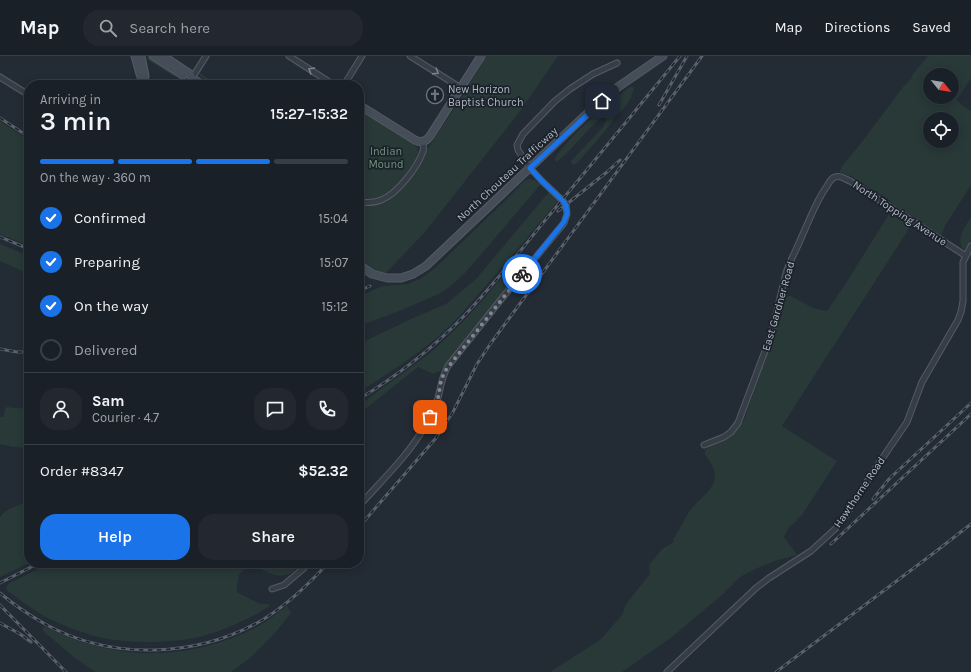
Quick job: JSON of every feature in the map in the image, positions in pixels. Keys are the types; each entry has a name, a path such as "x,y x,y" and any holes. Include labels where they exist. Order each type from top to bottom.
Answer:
{"main road":[{"path":"135,56 142,80"},
{"path":"141,56 144,65 144,80"},
{"path":"144,65 145,58 147,56"},
{"path":"153,56 187,78 192,78"},
{"path":"163,56 190,74 195,80"},
{"path":"364,108 415,140 420,142 426,141 481,56"},
{"name":"North Chouteau Trafficway","path":"364,268 372,274 387,278 401,278 413,274 426,266 593,108 618,86 663,56"}],"street":[{"path":"192,78 206,56"},
{"path":"289,56 326,80"},
{"path":"347,80 362,56"},
{"path":"410,56 461,88"},
{"path":"364,501 410,450 435,405 443,376 448,366 564,222 567,214 566,205 530,168 518,150 517,145 523,134 555,101 570,89 593,74 617,63"},
{"path":"0,77 24,92"},
{"path":"364,202 369,203 381,200 395,191 410,174 423,150 423,142"},
{"name":"North Topping Avenue","path":"833,178 838,176 850,181 966,256"},
{"name":"East Gardner Road","path":"704,445 724,437 731,432 738,423 771,336 789,264 822,192 833,178"},
{"name":"Hawthorne Road","path":"667,672 756,588 811,551 846,517 871,475 905,426 922,382 958,320 963,301 963,262 971,246"},
{"path":"272,589 284,585 304,568"}],"green space":[{"path":"149,56 185,79 180,80 147,58"},
{"path":"486,56 558,56 521,110 425,232 385,274 377,273 364,264 364,204 384,202 407,180 463,95"},
{"path":"928,56 971,56 971,78 959,97 959,68 923,68 923,104 959,104 959,102 971,111 971,185 945,226 941,237 895,207 885,197 851,176 840,173 842,166 903,87 911,79 913,74"},
{"path":"200,73 211,80 206,80 199,75"},
{"path":"632,86 634,88 633,93 625,106 577,163 574,165 571,161 603,127 606,120 605,117 602,117 596,122 556,162 556,156 586,123"},
{"name":"Indian Mound","path":"364,112 414,144 418,151 414,163 393,188 380,196 365,199"},
{"path":"0,121 24,137 24,244 0,234"},
{"path":"529,179 541,184 479,257 453,284 439,294 364,324 364,294 383,286 408,284 420,279 434,269 524,181"},
{"path":"549,192 558,201 456,319 439,336 420,351 364,389 364,342 446,304 476,279"},
{"path":"891,211 912,224 782,426 837,461 802,515 788,529 784,537 797,555 778,560 740,577 723,594 672,637 622,672 550,672 600,640 622,615 626,604 650,574 649,565 662,549 674,542 673,540 689,512 712,486 715,473 712,465 705,455 705,450 727,439 734,433 744,420 775,332 783,297 791,296 813,308 827,311"},
{"path":"971,217 971,240 966,248 963,249 960,241 961,237 964,228"},
{"path":"0,244 24,254 24,272 0,261"},
{"path":"505,274 512,281 440,371 433,374 418,367 364,410 364,402 419,362 456,329"},
{"path":"6,407 24,409 24,448 0,444 0,417 3,417"},
{"path":"24,503 24,565 0,577 0,517 9,509"},
{"path":"40,568 246,568 239,575 237,592 260,604 268,604 270,606 238,623 203,636 163,642 134,642 94,636 54,621 31,608 8,591 6,588 8,584"},
{"path":"259,568 295,568 294,571 284,575 273,574"},
{"path":"287,606 291,613 275,633 250,658 231,672 95,672 75,658 42,630 44,626 70,638 96,646 123,651 150,653 178,652 205,647 231,638 261,625"}],"railway":[{"path":"364,396 387,381 426,351 451,329 474,305 680,56"},
{"path":"659,105 687,56"},
{"path":"364,521 436,438 453,412 477,364 491,343 702,56"},
{"path":"0,118 24,134"},
{"path":"558,211 620,160"},
{"path":"0,237 24,247"},
{"path":"364,289 370,286"},
{"path":"0,349 24,352"},
{"path":"873,499 889,479 971,403"},
{"path":"831,544 971,414"},
{"path":"776,672 971,524"},
{"path":"0,583 29,568"},
{"path":"0,593 22,610 45,624 71,636 98,644 126,649 155,650 183,647 211,641 238,632 264,619 281,607 298,593 323,568"},
{"path":"0,605 66,672"},
{"path":"0,623 31,642"}],"way so far":[{"path":"430,417 438,398 441,381 448,366 522,274"}],"place":[{"name":"New Horizon Baptist Church","path":"435,95"}],"route":[{"path":"522,274 564,222 567,214 566,205 562,200 530,168 602,101"}]}
